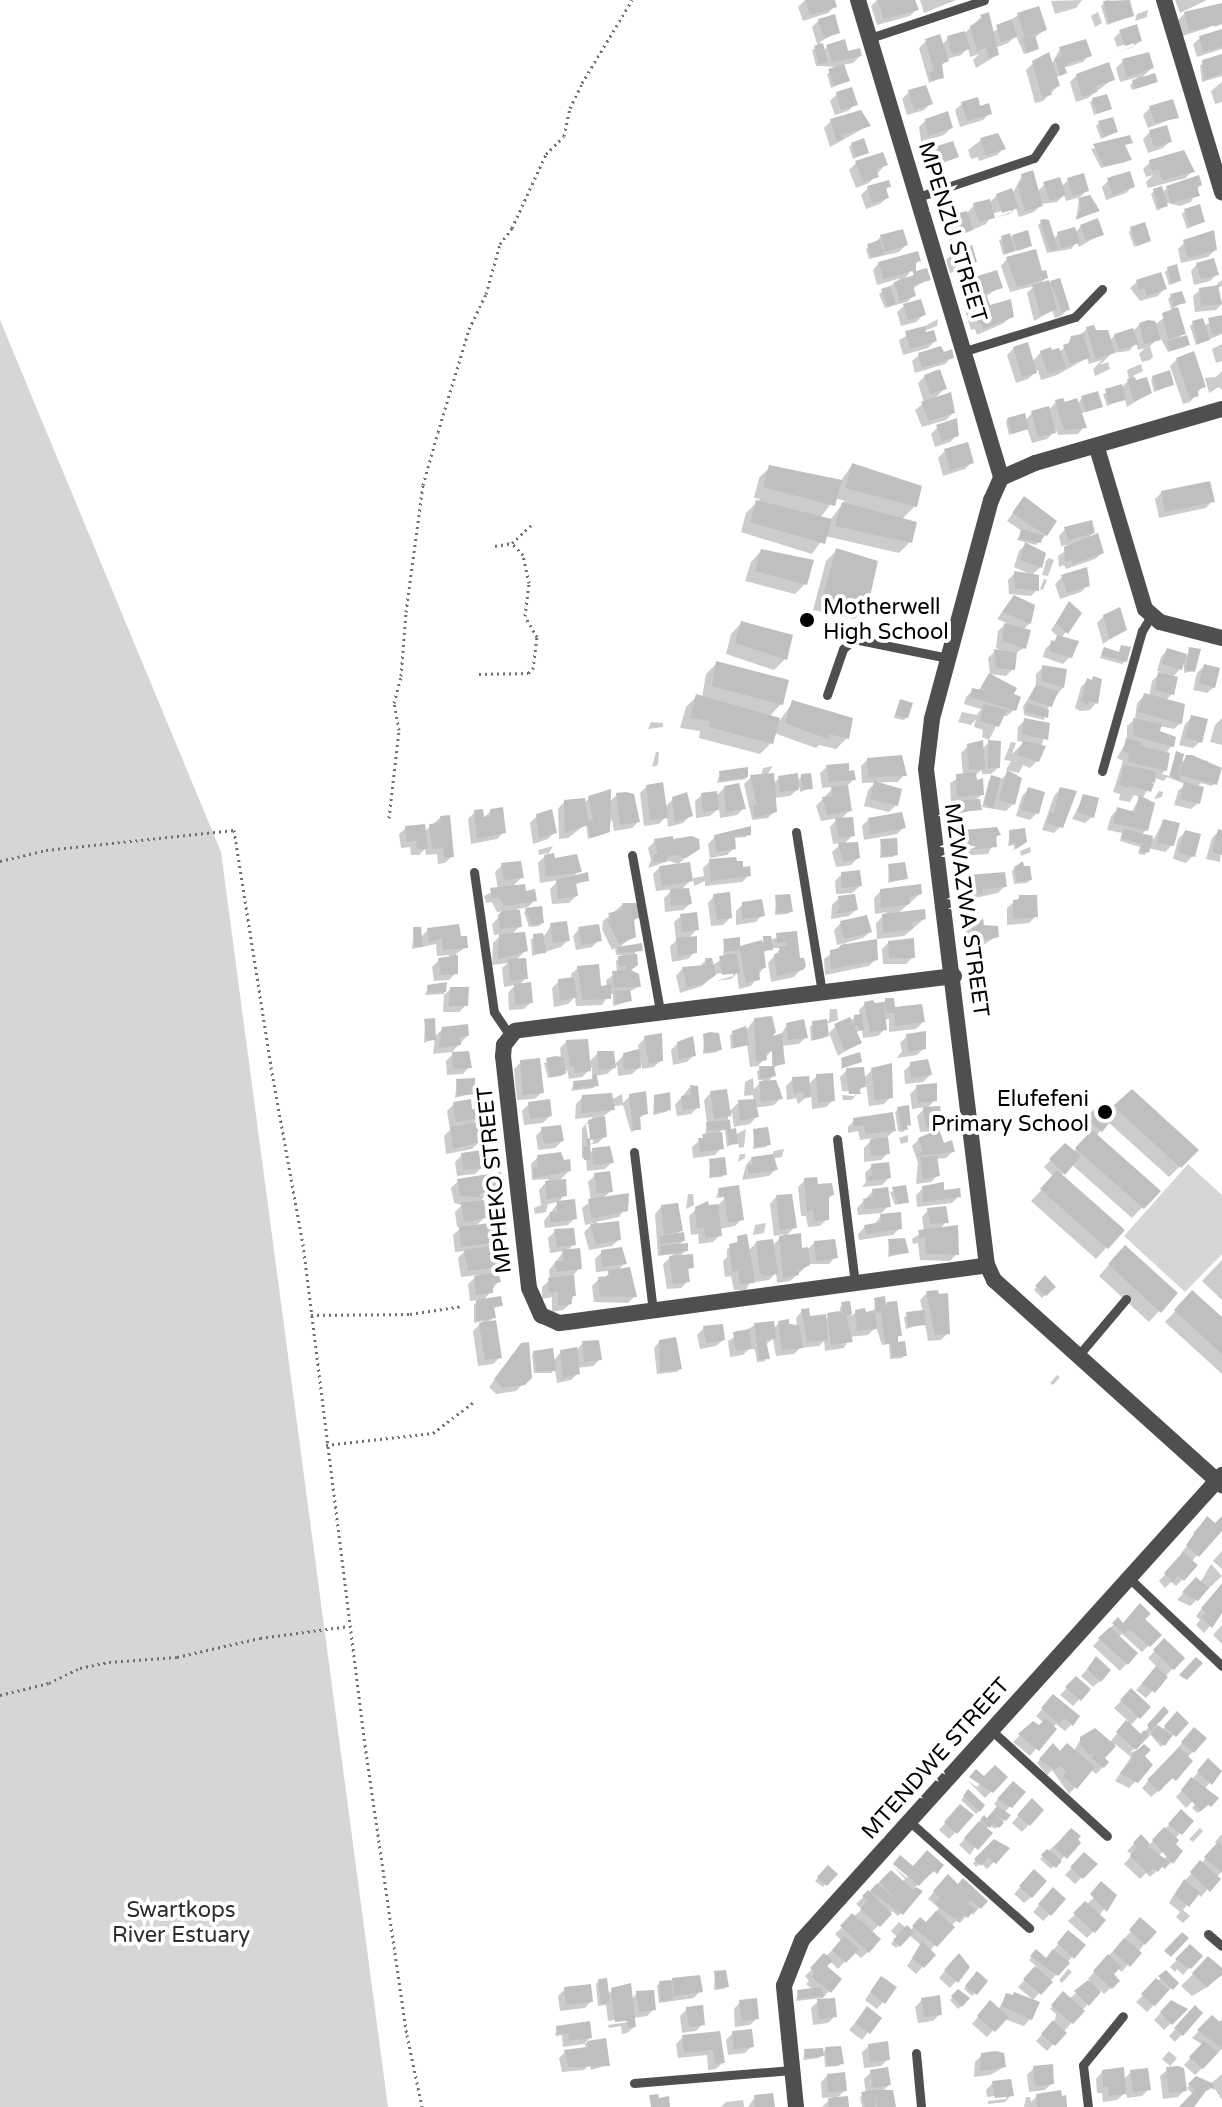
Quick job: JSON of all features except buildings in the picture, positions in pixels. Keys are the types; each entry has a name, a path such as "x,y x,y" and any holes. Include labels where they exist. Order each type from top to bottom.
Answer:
{"street":[{"name":"MPENZU STREET","path":"858,0 1001,478"},
{"path":"1164,0 1222,192"},
{"path":"1001,478 1035,463 1097,448 1222,409"},
{"path":"1097,448 1139,599 1151,616 1160,622 1222,638"},
{"name":"MZWAZWA STREET","path":"987,1265 954,976 926,769 927,743 948,658 991,500 1001,478"},
{"path":"510,1036 529,1027 954,976"},
{"name":"MPHEKO STREET","path":"510,1036 503,1056 529,1288 535,1309 559,1323 987,1265"},
{"path":"987,1265 994,1280 1077,1357 1220,1480"},
{"name":"MTENDWE STREET","path":"796,2107 784,1986 802,1940 1220,1480"}],"lane":[{"path":"870,38 984,0"},
{"path":"918,197 1034,158 1055,127"},
{"path":"965,351 1075,317 1102,289"},
{"path":"1102,771 1142,631 1151,616"},
{"path":"827,695 839,656 854,639 948,658"},
{"path":"796,832 822,992"},
{"path":"632,855 660,1011"},
{"path":"474,872 494,1012 510,1036"},
{"path":"837,1139 855,1283"},
{"path":"634,1152 653,1311"},
{"path":"1077,1357 1126,1299"},
{"path":"1129,1578 1222,1666"},
{"path":"991,1730 1107,1836"},
{"path":"909,1821 1029,1928"},
{"path":"1208,1934 1222,1946"},
{"path":"1088,2107 1083,2065 1123,2016"},
{"path":"916,2053 921,2107"},
{"path":"634,2083 792,2070"}],"path":[{"path":"389,818 399,730 394,703 401,676 423,485 469,329 486,294 500,244 512,228 546,154 564,136 570,108 582,83 632,0"},
{"path":"495,546 512,543 531,525"},
{"path":"479,674 533,669 537,637 525,616 529,583 523,555 512,543"},
{"path":"0,861 46,850 234,830 271,1067 303,1244 349,1626 404,2021 422,2107"},
{"path":"311,1315 410,1314 462,1306"},
{"path":"326,1445 433,1433 475,1401"},
{"path":"0,1695 49,1683 80,1668 109,1662 177,1657 260,1638 349,1626"}],"green space":[{"name":"Swartkops River Estuary","path":"0,320 221,852 388,2107 0,2107"},
{"path":"1188,1164 1222,1195 1222,1254 1185,1292 1124,1236"}],"place":[{"name":"Motherwell High School","path":"807,620"},
{"name":"Elufefeni Primary School","path":"1105,1112"}]}
